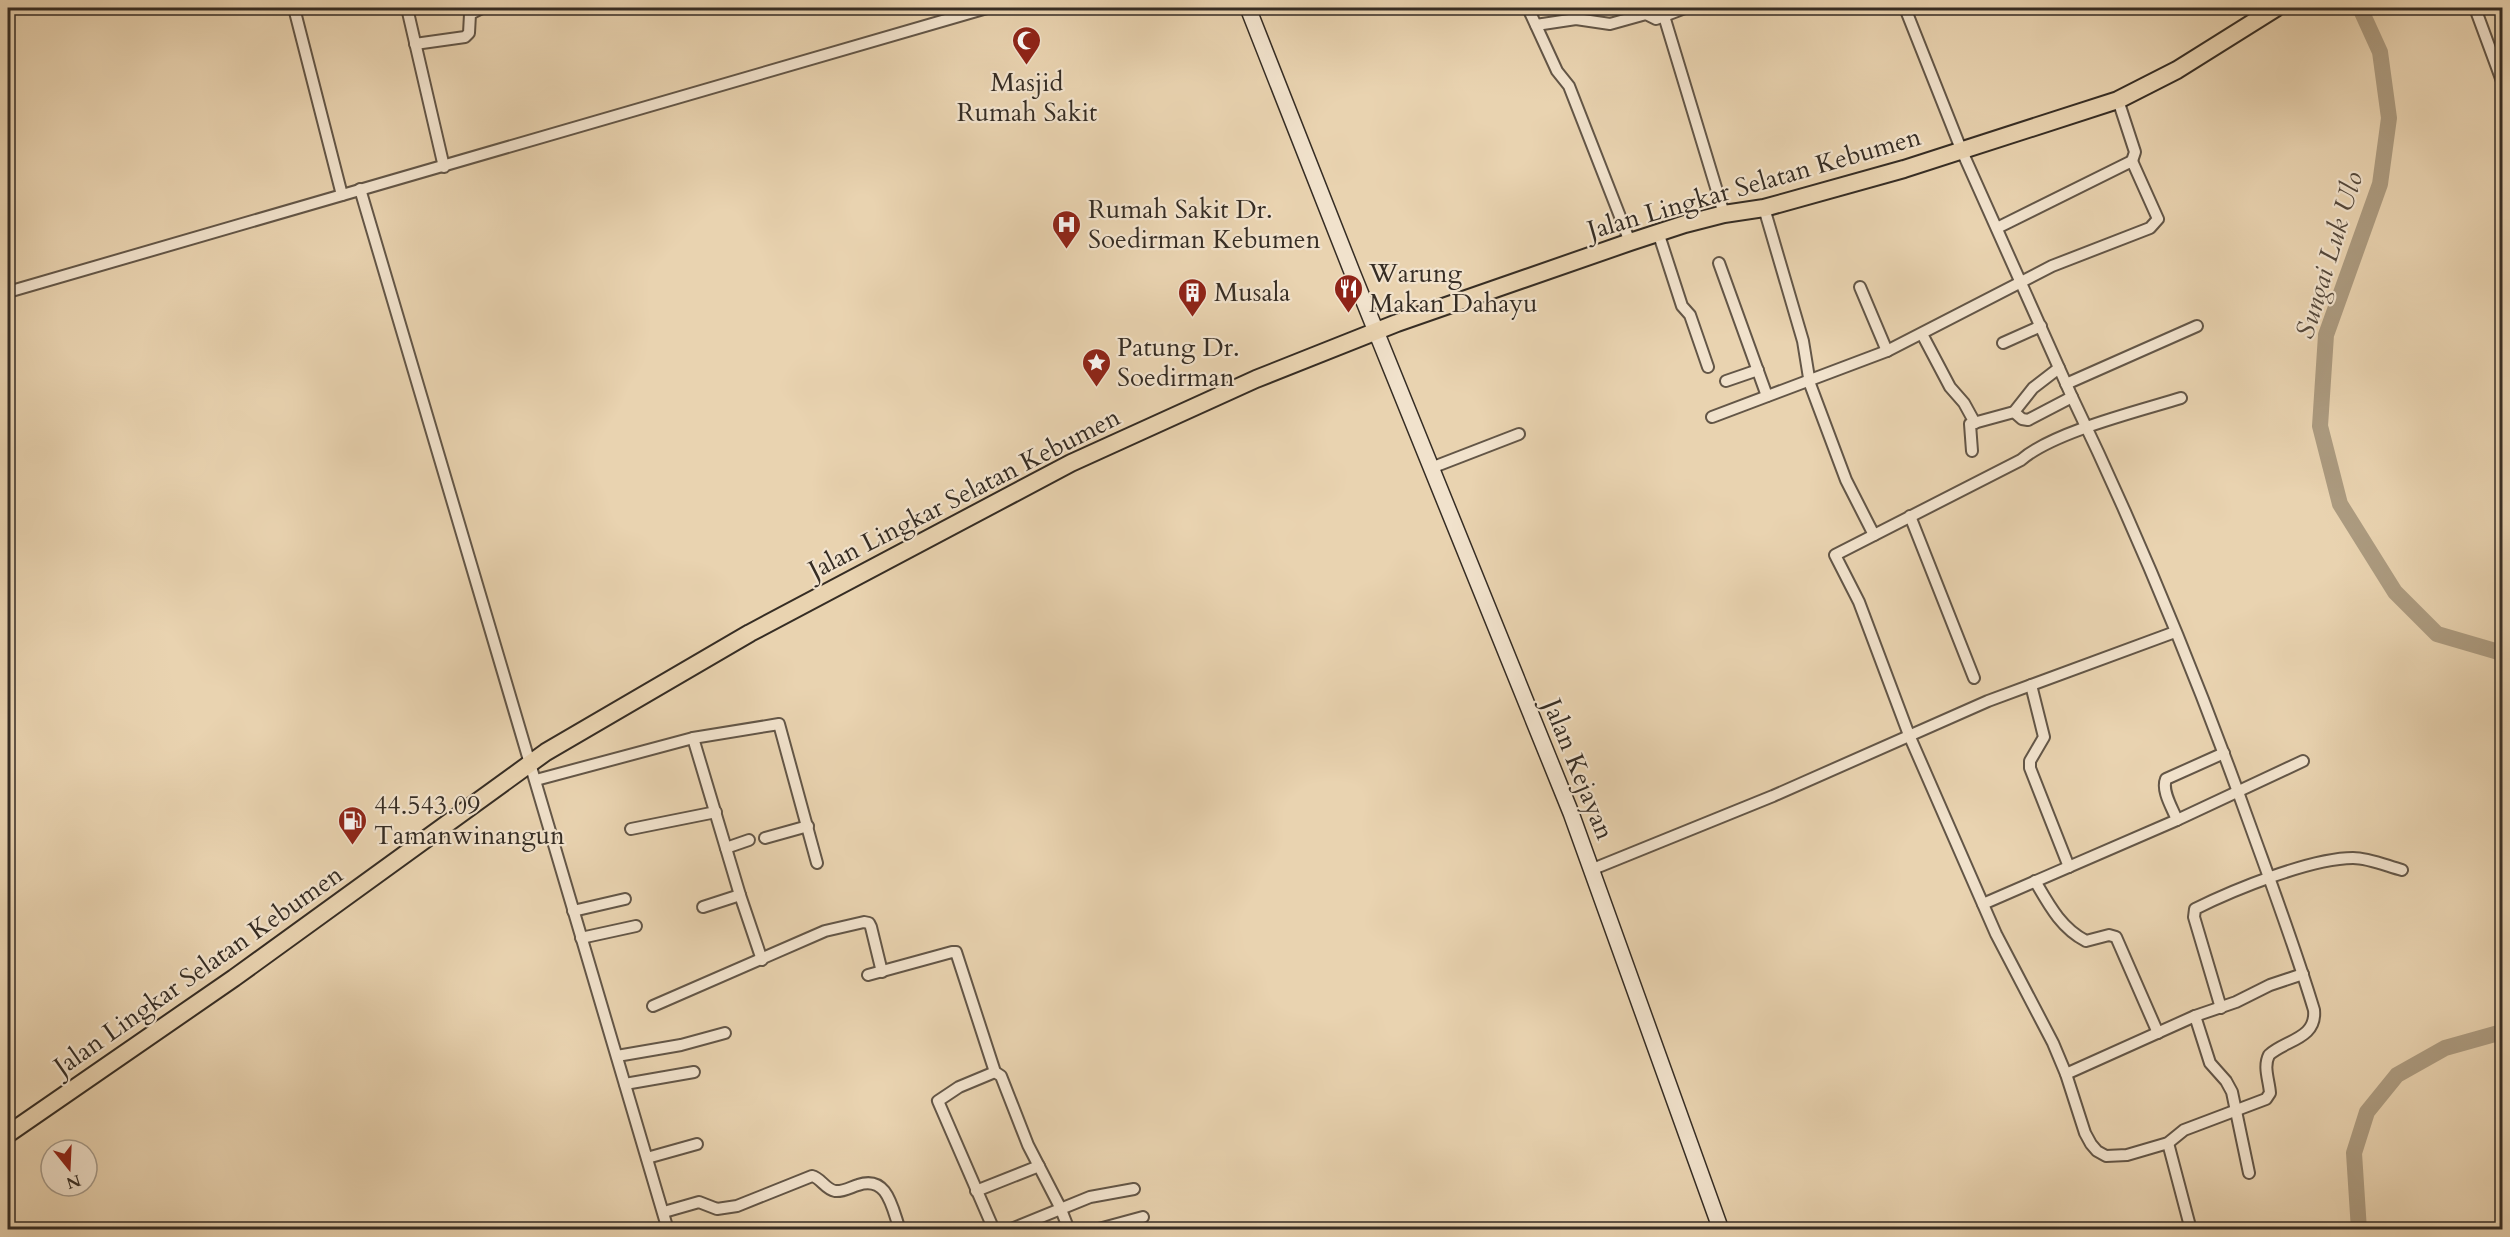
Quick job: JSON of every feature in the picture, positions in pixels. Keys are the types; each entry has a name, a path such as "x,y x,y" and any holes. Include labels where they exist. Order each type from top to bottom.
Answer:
{"highway":[{"name":"Jalan Lingkar Selatan Kebumen","path":"8,1134 234,978 531,763 750,633 1071,463 1246,384 1376,331 1658,232 1724,214 1764,208 1904,169 2118,100 2177,70 2276,8"}],"main road":[{"name":"Jalan Kejayan","path":"1248,8 1593,869 1721,1230"}],"street":[{"path":"294,8 342,195"},
{"path":"407,8 444,166"},
{"path":"415,44 465,37 469,33 470,14 482,8"},
{"path":"8,292 987,8"},
{"path":"1528,8 1560,75 1569,86 1630,242"},
{"path":"1536,25 1576,19 1610,24 1646,14 1656,19 1685,8"},
{"path":"1905,8 1961,149 2042,326 2059,368 2087,428 2175,632 2238,791 2314,1010 2312,1024 2306,1033 2269,1055 2266,1061 2266,1073 2270,1093 2266,1099 2184,1130 2168,1143 2117,1157 2106,1156 2097,1150 2085,1133 2066,1074 1996,934 1910,735 1861,606 1837,561 1838,552 2021,460 2034,450 2087,428 2181,398"},
{"path":"2475,8 2502,81"},
{"path":"1664,16 1724,214"},
{"path":"1712,417 1887,351 2052,266 2155,224 2158,215 2132,161 2135,152 2118,100"},
{"path":"1997,228 2132,161"},
{"path":"360,189 668,1230"},
{"path":"1764,208 1803,341 1809,382 1846,480 1874,535"},
{"path":"1658,232 1682,306 1690,315 1708,368"},
{"path":"1719,263 1767,396"},
{"path":"1860,287 1887,351"},
{"path":"2003,343 2042,326"},
{"path":"2066,384 2197,326"},
{"path":"1922,334 1950,387 1964,403 1975,423"},
{"path":"1972,451 1970,426 2014,412 2033,388 2059,368"},
{"path":"1726,381 1758,370"},
{"path":"2014,412 2022,419 2028,420 2072,397"},
{"path":"1431,468 1519,434"},
{"path":"1910,516 1974,678"},
{"path":"1593,869 1773,796 1988,701 2175,632"},
{"path":"2031,685 2044,737 2030,761 2030,768 2069,867"},
{"path":"536,780 693,738 781,724 817,863"},
{"path":"693,738 762,960"},
{"path":"2177,820 2166,793 2164,784 2166,779 2224,753"},
{"path":"1983,904 2177,820 2303,761"},
{"path":"631,829 716,812"},
{"path":"765,838 808,826"},
{"path":"726,848 749,840"},
{"path":"2221,1008 2194,917 2195,909 2269,878 2342,859 2356,858 2402,870"},
{"path":"2034,881 2055,915 2080,938 2086,941 2109,935 2116,937 2158,1033"},
{"path":"703,907 740,895"},
{"path":"573,911 625,899"},
{"path":"653,1006 825,931 867,922 871,927 882,972"},
{"path":"581,938 636,926"},
{"path":"868,975 956,952 995,1072 1001,1076 1028,1145 1060,1207 1069,1230"},
{"path":"2066,1074 2195,1016 2221,1008 2270,985 2303,974"},
{"path":"2195,1016 2210,1063 2229,1086 2249,1173"},
{"path":"617,1056 681,1045 725,1033"},
{"path":"625,1084 694,1072"},
{"path":"994,1230 938,1101 958,1087 995,1072"},
{"path":"2168,1143 2191,1230"},
{"path":"646,1158 697,1144"},
{"path":"976,1191 1039,1166"},
{"path":"664,1212 699,1202 717,1209 737,1206 812,1176 833,1190 868,1182 877,1183 885,1192 900,1230"},
{"path":"1009,1230 1060,1207 1090,1197 1134,1189"},
{"path":"1095,1230 1143,1217"}],"waterway":[{"name":"Sungai Luk Ulo","path":"2360,8 2380,52 2389,118 2380,184 2326,335 2320,426 2340,504 2395,592 2437,634 2502,653"},
{"name":"Sungai Luk Ulo","path":"2359,1230 2354,1153 2367,1112 2397,1075 2445,1048 2502,1032"}],"place":[{"name":"Masjid Rumah Sakit","path":"1027,66"},
{"name":"Rumah Sakit Dr. Soedirman Kebumen","path":"1067,250"},
{"name":"Warung Makan Dahayu","path":"1348,314"},
{"name":"Musala","path":"1193,318"},
{"name":"Patung Dr. Soedirman","path":"1096,388"},
{"name":"44.543.09 Tamanwinangun","path":"353,846"}]}
